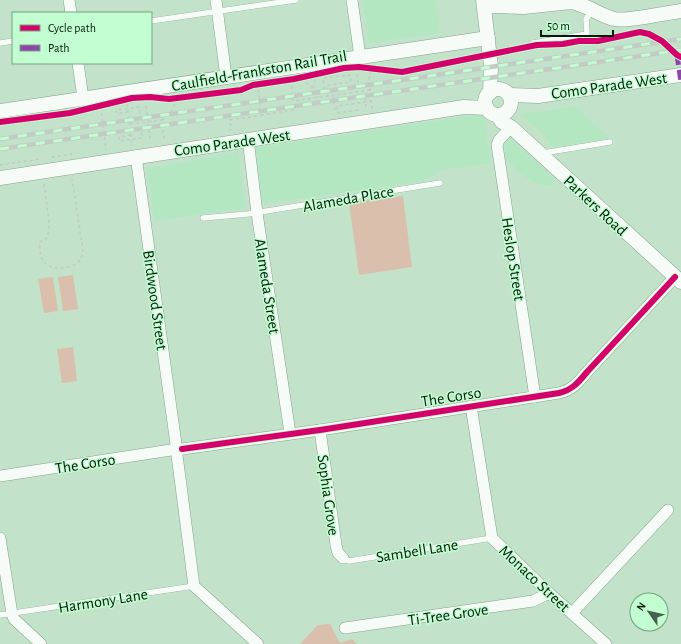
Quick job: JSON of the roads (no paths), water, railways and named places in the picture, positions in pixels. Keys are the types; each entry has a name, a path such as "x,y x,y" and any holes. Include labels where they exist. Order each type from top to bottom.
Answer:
{"street":[{"path":"69,0 71,12"},
{"path":"216,0 226,77"},
{"path":"352,0 370,63"},
{"path":"511,127 499,102 491,66 485,9 571,2 578,3 609,17 620,20 681,11"},
{"path":"0,111 87,103 226,77 370,63 488,38"},
{"path":"78,64 87,103"},
{"name":"Como Parade West","path":"0,178 70,167 134,151 248,139 370,115 464,107 681,75"},
{"name":"Parkers Road","path":"511,127 678,280"},
{"name":"Heslop Street","path":"511,127 499,140 497,145 535,397"},
{"name":"Alameda Street","path":"248,139 257,213 290,433"},
{"name":"Birdwood Street","path":"134,151 177,449 194,586"},
{"name":"The Corso","path":"0,476 177,449 320,430 569,391 678,280"},
{"name":"Monaco Street","path":"471,406 492,538 549,593 606,644"},
{"name":"Sophia Grove","path":"320,430 336,545 338,553 343,558"},
{"path":"572,613 668,510"},
{"path":"0,538 12,614 14,619 41,644"},
{"path":"194,586 258,644"},
{"name":"Ti-Tree Grove","path":"345,628 533,601 549,593"}],"lane":[{"path":"152,21 296,0"},
{"path":"533,43 587,34 586,19 593,9"},
{"path":"0,42 12,41"},
{"path":"541,154 610,142"},
{"name":"Alameda Place","path":"203,218 257,213 440,183"},
{"name":"Sambell Lane","path":"343,558 349,561 492,538"},
{"name":"Harmony Lane","path":"0,615 194,586"}],"railway":[{"path":"0,139 681,39"},
{"path":"0,149 681,50"}]}
